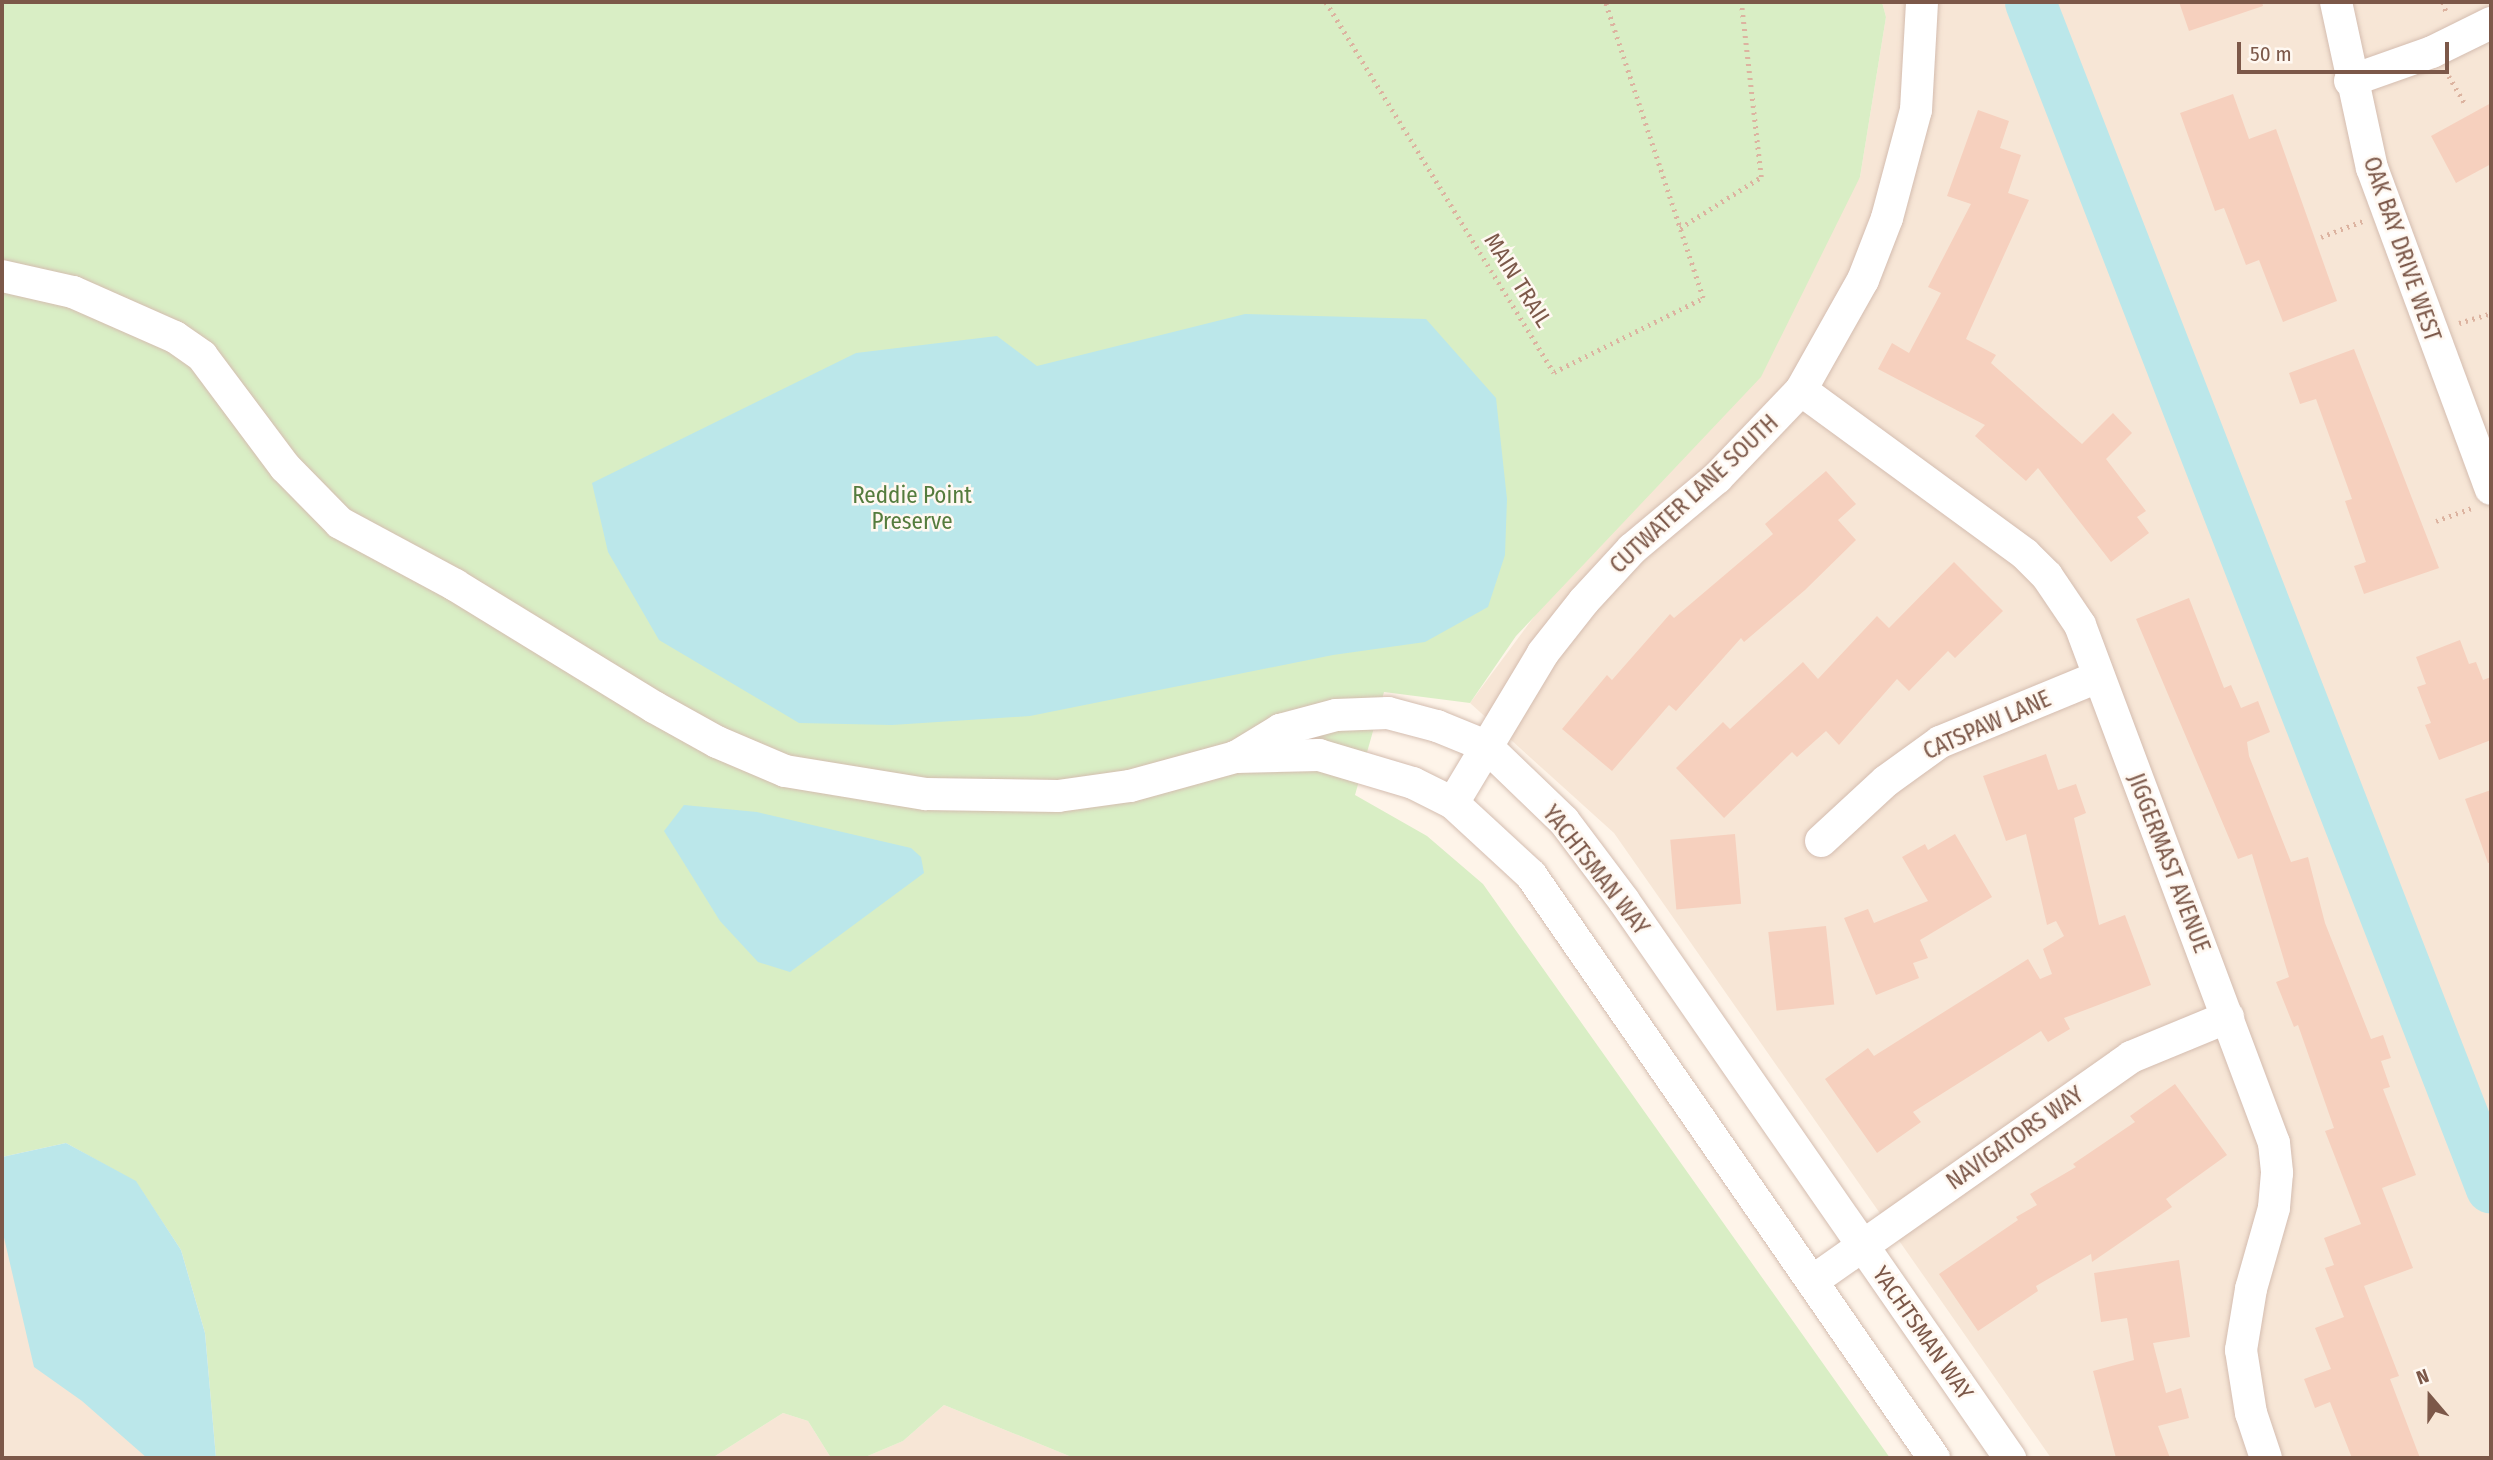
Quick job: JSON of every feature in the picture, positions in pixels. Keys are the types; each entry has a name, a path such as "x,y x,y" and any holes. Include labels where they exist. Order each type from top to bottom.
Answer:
{"street":[{"name":"CUTWATER LANE SOUTH","path":"1453,803 1542,653 1584,601 1632,549 1717,478 1801,390 1863,280 1887,218 1916,110 1922,2"},
{"name":"OAK BAY DRIVE WEST","path":"2336,2 2350,80 2386,212 2486,496"},
{"path":"2350,80 2432,52 2491,23"},
{"path":"2,276 73,292 175,337 202,356 293,477 340,523 455,584 675,719 785,771 926,794 1058,796 1130,786 1235,757 1319,755 1413,783 1453,803 1531,875 1814,1280 1934,1458"},
{"name":"JIGGERMAST AVENUE","path":"1801,390 2025,554 2047,576 2080,625 2266,1115 2277,1173 2274,1208 2251,1289 2241,1350 2248,1402 2266,1458"},
{"name":"CATSPAW LANE","path":"1821,841 1886,781 1940,742 2098,677"},
{"name":"YACHTSMAN WAY","path":"1235,757 1280,730 1336,715 1388,713 1437,726 1486,746 1564,821 1624,901 2010,1458"},
{"name":"NAVIGATORS WAY","path":"1814,1280 2131,1057 2228,1017"}],"path":[{"name":"MAIN TRAIL","path":"1326,2 1554,372 1703,298 1605,2"},
{"path":"1680,228 1761,177 1741,2"},
{"path":"2321,237 2386,212"},
{"path":"2436,521 2486,496"}],"shaded area":[{"path":"1882,2 2491,2 2491,1458 2051,1458 1614,833 1470,703 1860,177 1886,17"},
{"path":"2,1157 216,1458 2,1458"},
{"path":"944,1405 1074,1458 863,1458 903,1441"},
{"path":"783,1413 808,1421 831,1458 712,1458"}],"green space":[{"name":"Reddie Point Preserve","path":"2,2 1882,2 1886,17 1860,177 1761,377 1516,636 1470,703 1384,692 1355,795 1427,836 1483,884 1890,1458 1074,1458 944,1405 903,1441 863,1458 831,1458 808,1421 783,1413 712,1458 216,1458 205,1333 181,1250 136,1182 66,1143 2,1157"}],"water":[{"path":"1245,314 1426,319 1496,398 1507,499 1505,555 1488,607 1425,642 1333,655 1030,716 892,725 799,723 659,640 608,552 592,483 856,353 997,336 1037,366"},
{"path":"684,805 757,812 911,848 921,857 924,873 790,972 758,962 720,921 664,831"},
{"path":"66,1143 136,1181 181,1250 205,1333 216,1458 147,1458 82,1401 34,1367 2,1229 2,1157"}],"building":[{"path":"2179,2 2262,2 2263,6 2189,31"},
{"path":"2233,94 2249,139 2276,129 2337,301 2283,322 2259,260 2246,265 2224,208 2215,211 2180,113"},
{"path":"2491,103 2491,164 2456,183 2431,136"},
{"path":"1978,110 2009,121 2000,148 2021,155 2008,193 2029,200 1966,339 1996,355 1991,363 2082,444 2113,413 2132,433 2106,459 2146,511 2137,517 2149,533 2111,562 2038,468 2026,481 1975,436 1985,425 1878,369 1892,343 1909,353 1941,293 1928,287 1971,204 1947,196"},
{"path":"2354,349 2439,568 2364,594 2354,566 2366,562 2345,501 2352,499 2316,399 2300,404 2289,373"},
{"path":"1826,471 1856,504 1838,520 1856,540 1805,590 1744,642 1741,638 1676,711 1669,705 1612,771 1562,729 1607,675 1612,680 1670,614 1674,618 1773,534 1765,524"},
{"path":"1954,562 2003,611 1955,658 1948,651 1909,691 1897,679 1839,745 1826,731 1797,757 1792,752 1724,818 1676,768 1723,722 1730,729 1803,662 1818,679 1877,616 1889,628"},
{"path":"2189,598 2224,688 2231,685 2241,708 2258,701 2270,732 2247,742 2249,756 2291,862 2308,857 2325,923 2371,1039 2383,1035 2391,1058 2381,1061 2390,1087 2383,1089 2416,1175 2382,1188 2413,1268 2364,1286 2399,1376 2390,1379 2420,1458 2352,1458 2330,1402 2315,1408 2304,1379 2331,1369 2315,1328 2344,1317 2325,1268 2334,1265 2324,1238 2361,1224 2325,1131 2334,1128 2298,1025 2294,1027 2276,982 2289,977 2252,854 2238,859 2136,619"},
{"path":"2460,640 2469,664 2476,662 2483,680 2491,677 2491,740 2439,760 2425,725 2431,723 2417,687 2426,684 2416,657"},
{"path":"2046,754 2058,790 2076,784 2086,813 2074,818 2099,925 2125,915 2151,985 2064,1018 2070,1029 2048,1042 2041,1031 1913,1112 1921,1122 1877,1153 1825,1079 1868,1048 1874,1056 2028,959 2040,979 2052,974 2043,949 2064,936 2056,921 2047,925 2026,834 2006,841 1983,776"},
{"path":"2491,790 2491,862 2488,863 2465,799"},
{"path":"1735,834 1741,904 1676,909 1670,840"},
{"path":"1955,834 1992,897 1920,940 1928,958 1913,963 1919,978 1876,995 1844,918 1868,909 1874,923 1928,901 1902,857 1925,844 1928,850"},
{"path":"1826,926 1834,1005 1777,1011 1768,932"},
{"path":"2175,1084 2227,1155 2166,1199 2172,1207 2092,1262 2091,1254 2036,1286 2038,1291 1978,1331 1939,1274 2018,1220 2016,1217 2037,1205 2030,1194 2076,1167 2073,1164 2135,1122 2130,1116"},
{"path":"2179,1260 2190,1337 2153,1343 2166,1393 2181,1388 2189,1418 2158,1426 2170,1458 2116,1458 2093,1371 2134,1360 2127,1318 2101,1322 2094,1273"}],"waterway":[{"path":"2030,2 2491,1188"}]}
